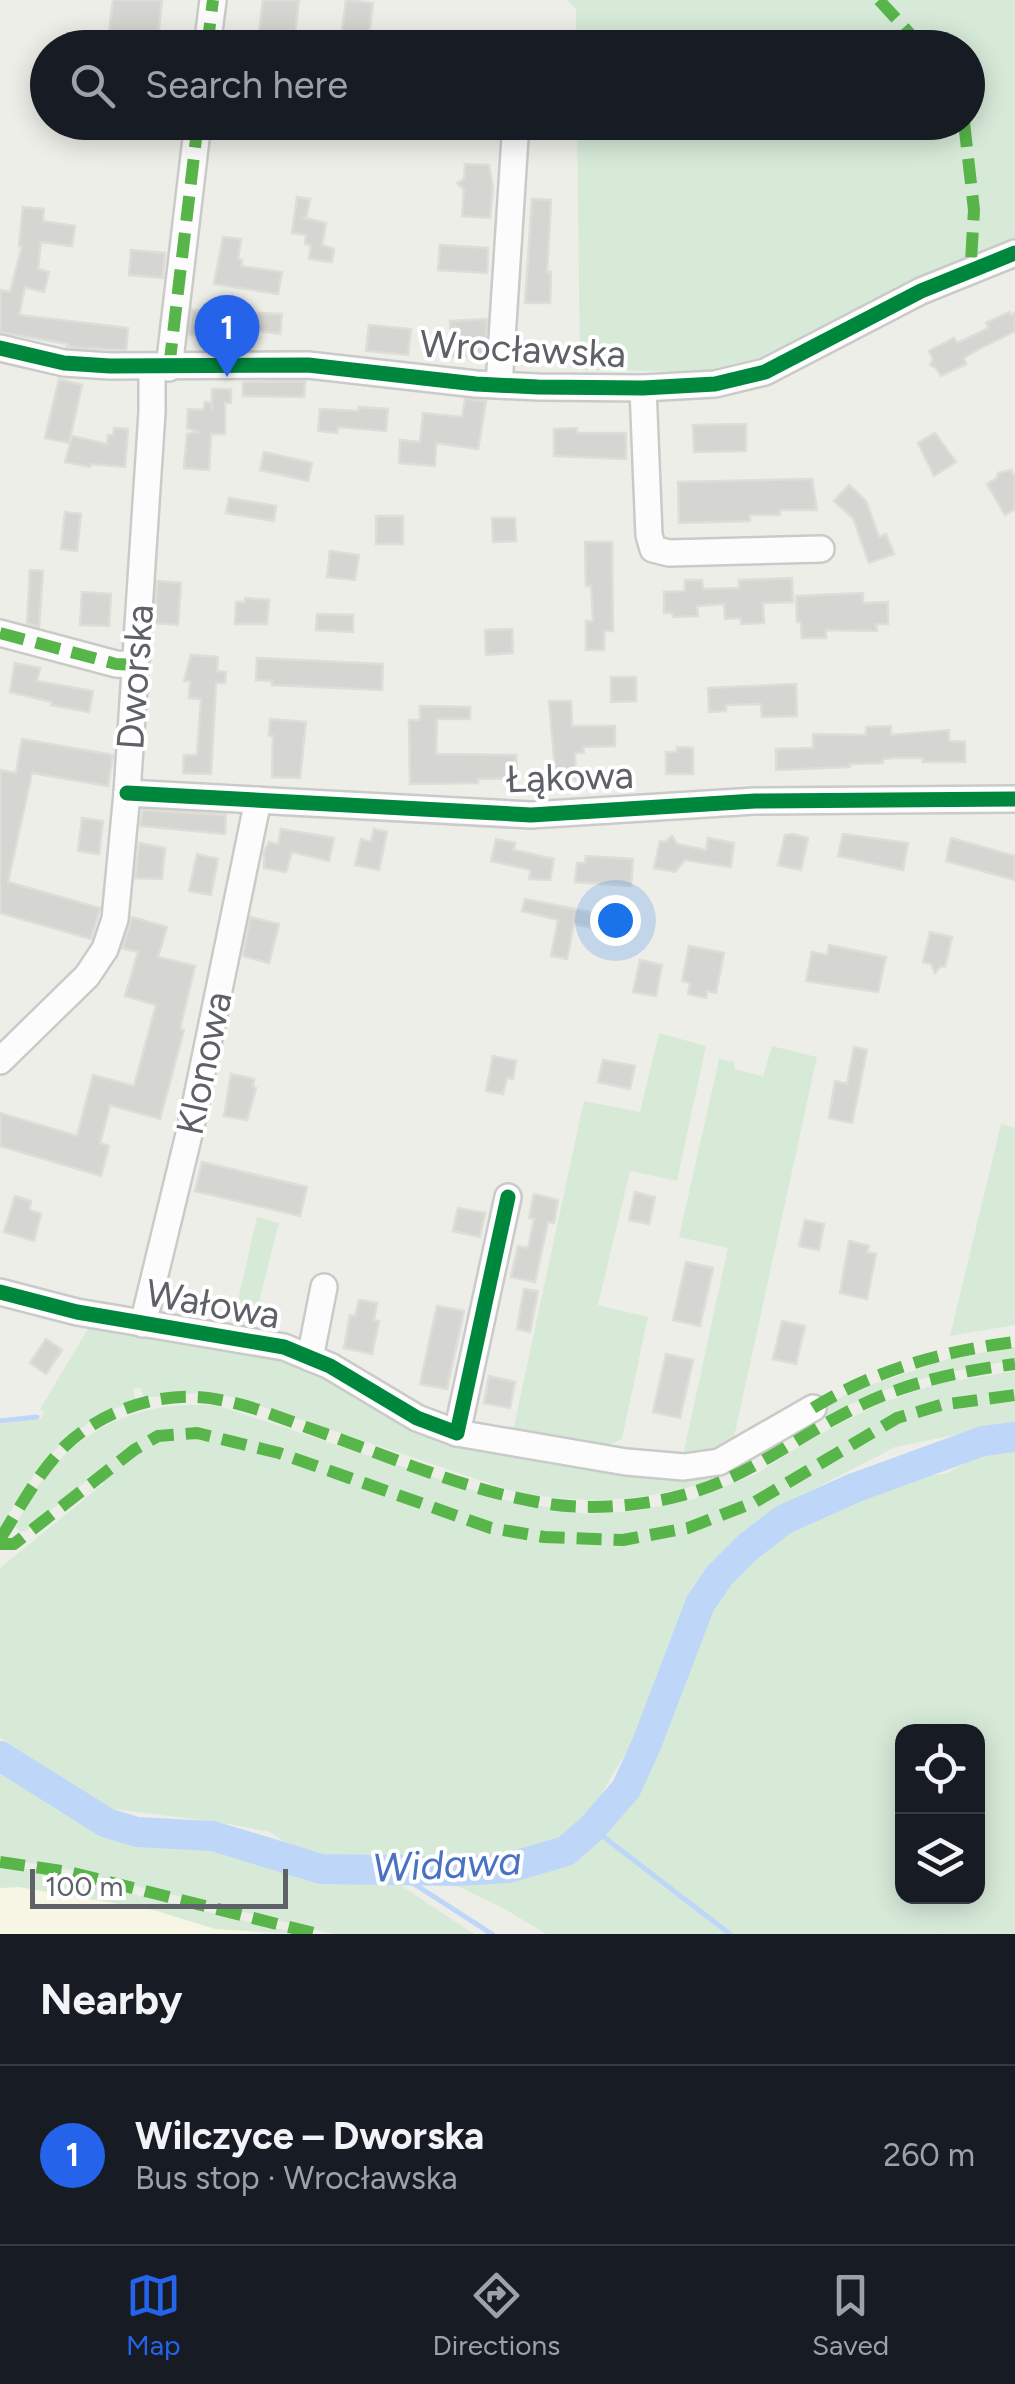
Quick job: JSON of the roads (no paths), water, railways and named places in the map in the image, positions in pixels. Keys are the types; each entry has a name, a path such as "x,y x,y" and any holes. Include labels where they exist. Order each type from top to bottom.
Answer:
{"street":[{"path":"210,30 213,0"},
{"name":"Dworska","path":"0,1061 87,976 105,949 115,919 152,412 195,140"},
{"path":"499,385 515,140"},
{"name":"Wrocławska","path":"0,348 64,364 161,368 308,365 499,385 643,388 715,384 765,372 921,290 1015,253"},
{"path":"643,388 649,535 653,549 669,552 821,548"},
{"path":"0,633 116,664 135,665"},
{"name":"Łąkowa","path":"127,793 531,815 755,801 1015,800"},
{"name":"Klonowa","path":"143,1324 191,1126 258,800"},
{"path":"457,1433 508,1197"},
{"path":"310,1358 324,1287"},
{"name":"Wałowa","path":"0,1292 77,1312 284,1347 417,1418 457,1433 626,1462 684,1467 719,1462 813,1408"}],"waterway":[{"path":"0,1421 37,1417"},
{"name":"Widawa","path":"0,1756 107,1823 137,1832 213,1836 321,1869 508,1868 566,1851 626,1789 700,1604 719,1576 748,1547 783,1520 854,1488 983,1441 1015,1437"},
{"path":"592,1828 730,1934"},
{"path":"394,1871 492,1934"}],"place":[{"name":"Wilczyce – Dworska","path":"227,377"}]}
